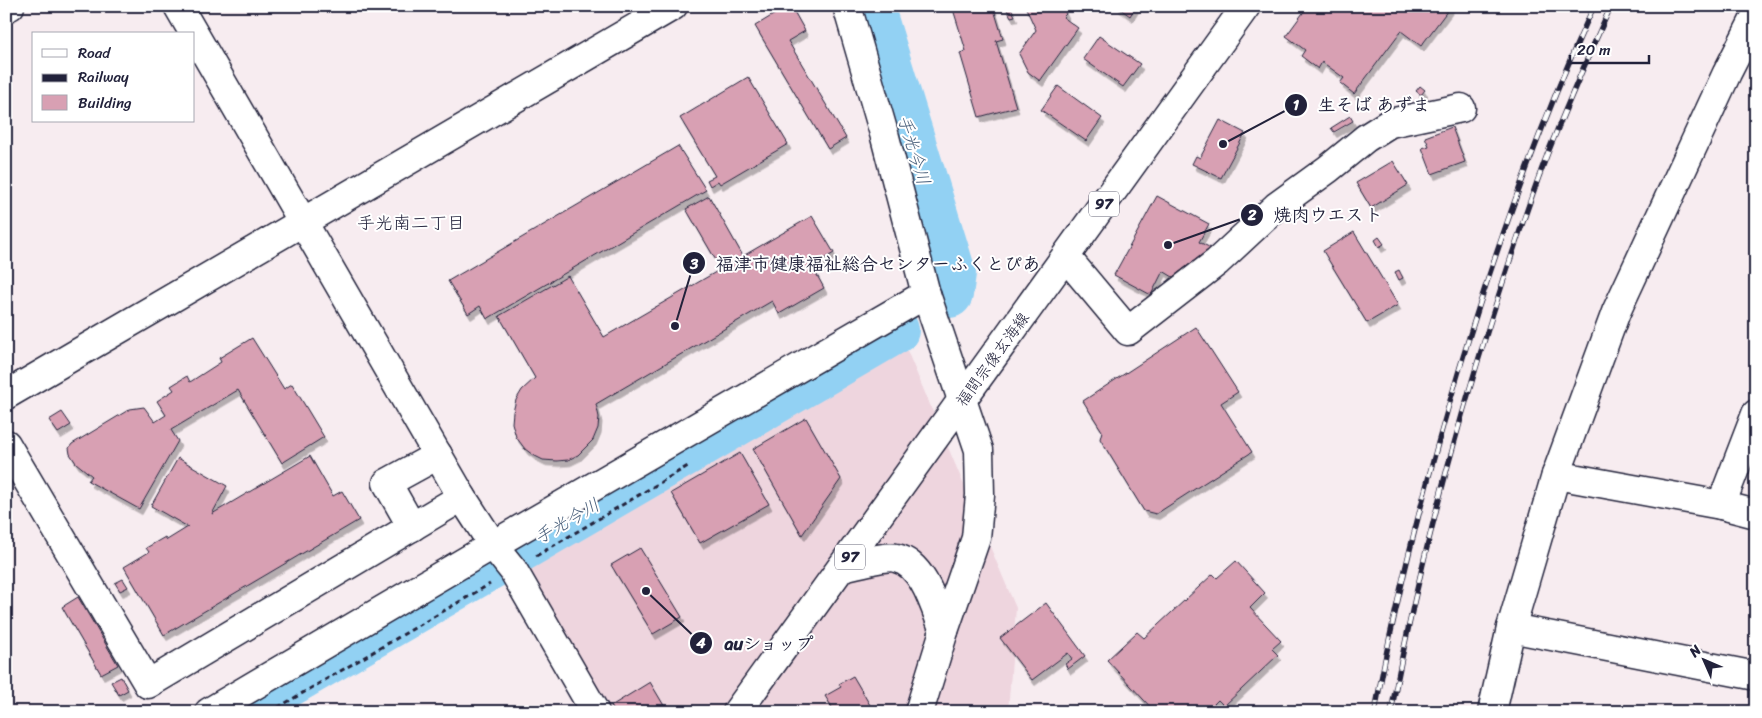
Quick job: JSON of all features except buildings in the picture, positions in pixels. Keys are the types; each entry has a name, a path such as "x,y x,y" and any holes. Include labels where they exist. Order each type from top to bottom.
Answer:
{"street":[{"path":"6,8 10,6"},
{"path":"178,6 193,32"},
{"path":"6,395 673,6"},
{"path":"847,6 885,137 926,294 979,450 980,496 976,538 919,712"},
{"name":"福間宗像玄海線","path":"737,712 1246,6"},
{"path":"1492,712 1511,628 1556,475 1616,312 1727,73 1756,16"},
{"path":"195,35 462,497 504,558 595,712"},
{"path":"1066,257 1128,331 1217,262 1277,206 1328,170 1366,138 1390,123 1461,108"},
{"path":"209,712 504,558 926,294"},
{"path":"1721,506 1756,414"},
{"path":"6,444 148,684 462,497"},
{"path":"412,527 387,483 438,455"},
{"path":"1556,475 1756,514"},
{"path":"842,567 895,557 909,563 927,588 944,631"},
{"path":"1511,628 1756,676"}],"path":[{"path":"270,712 504,558 693,463"}],"shaded area":[{"path":"906,348 1016,608 1008,712 604,712 525,571"}],"waterway":[{"name":"手光今川","path":"870,6 952,273 949,294"},
{"name":"手光今川","path":"239,712 895,330"}],"railway":[{"path":"1375,712 1392,625 1413,538 1447,410 1474,321 1504,230 1538,139 1594,6"},
{"path":"1391,712 1412,611 1436,511 1478,362 1513,250 1543,166 1611,6"}],"place":[{"name":"生そば あずま","path":"1223,144"},
{"name":"焼肉ウエスト","path":"1168,245"},
{"name":"福津市健康福祉総合センターふくとぴあ","path":"675,326"},
{"name":"auショップ","path":"646,591"}],"district":[{"name":"手光南二丁目","path":"411,223"}]}
